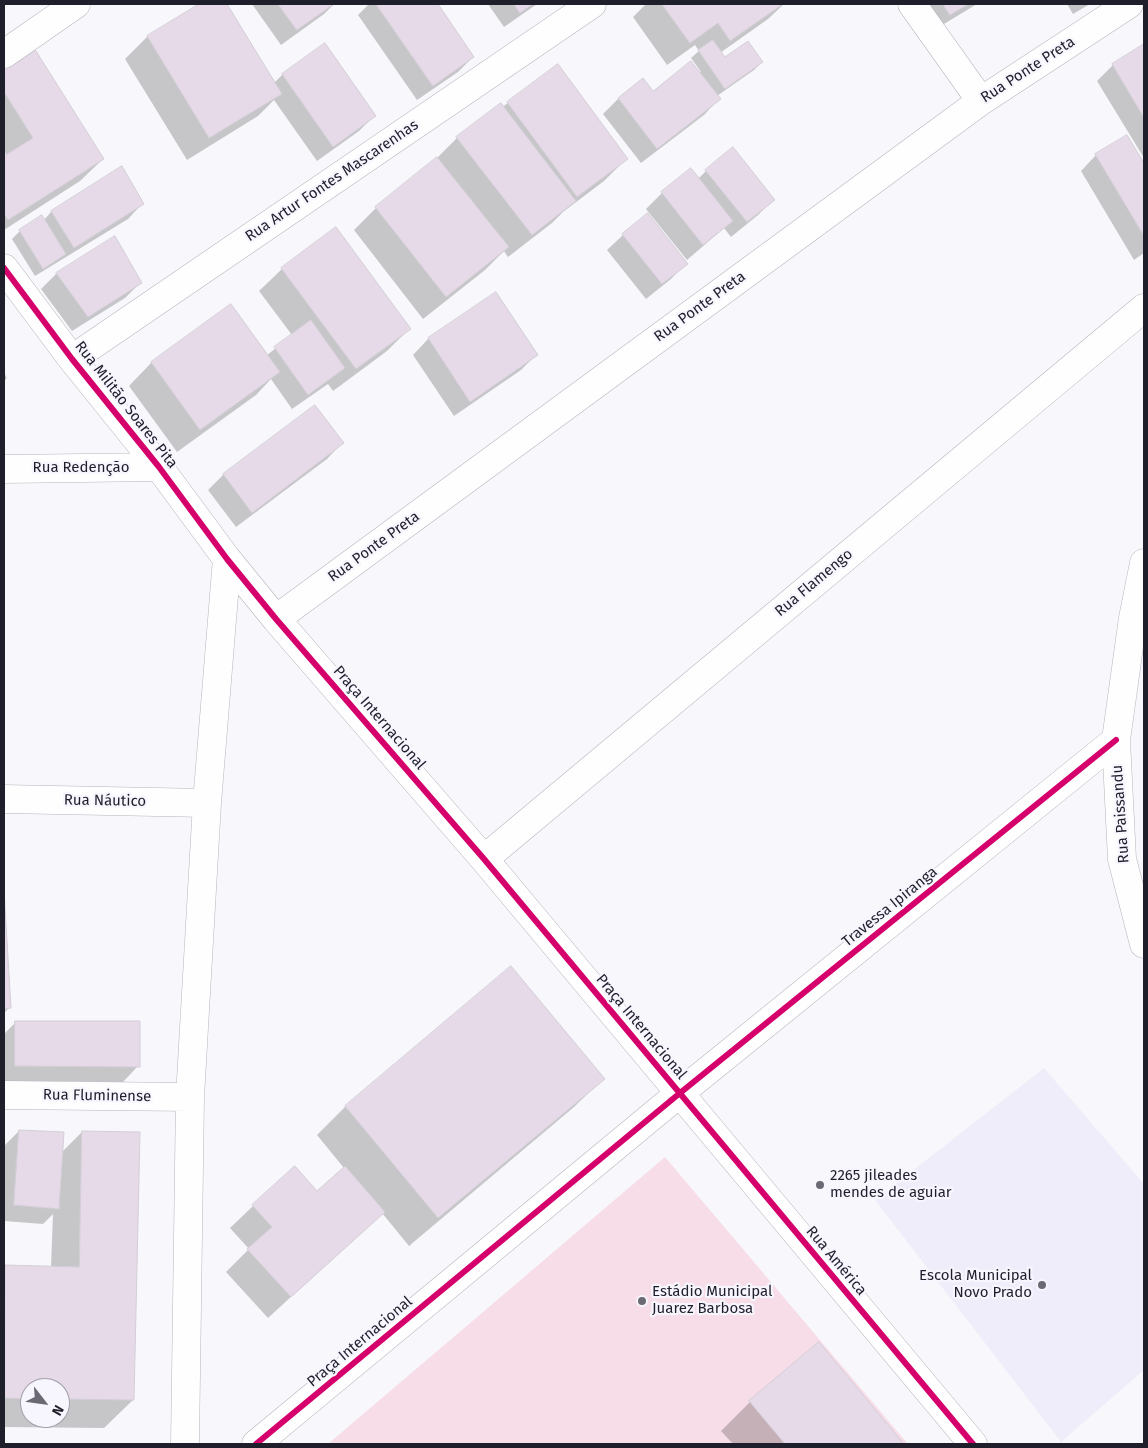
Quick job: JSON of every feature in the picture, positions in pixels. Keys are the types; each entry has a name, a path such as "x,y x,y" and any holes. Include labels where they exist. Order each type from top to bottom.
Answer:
{"street":[{"path":"4,54 76,4"},
{"name":"Rua Artur Fontes Mascarenhas","path":"72,358 592,4"},
{"path":"912,4 981,101"},
{"name":"Rua Ponte Preta","path":"276,619 981,101 1129,4"},
{"name":"Rua Militão Soares Pita","path":"4,268 72,358 159,467 227,558"},
{"name":"Rua Flamengo","path":"484,858 1144,308"},
{"name":"Rua Redenção","path":"4,468 159,467"},
{"path":"185,1444 190,1097 207,803 227,558"},
{"name":"Praça Internacional","path":"227,558 276,619 484,858 680,1093 256,1444"},
{"name":"Rua Paissandu","path":"1144,563 1133,618 1116,740 1122,859 1144,944"},
{"name":"Travessa Ipiranga","path":"680,1093 1116,740"},
{"name":"Rua Náutico","path":"4,800 207,803"},
{"name":"Rua América","path":"680,1093 973,1444"},
{"name":"Rua Fluminense","path":"4,1095 190,1097"}],"shaded area":[{"name":"Escola Municipal Novo Prado","path":"1044,1068 1144,1184 1144,1370 1061,1442 875,1200"},
{"name":"Estádio Municipal Juarez Barbosa","path":"665,1157 908,1444 328,1444"}],"building":[{"path":"199,4 227,4 282,94 209,138 147,36"},
{"path":"278,4 334,4 297,30"},
{"path":"376,4 438,4 474,57 433,86"},
{"path":"514,4 533,4 520,13"},
{"path":"662,4 783,4 730,41 718,23 690,43"},
{"path":"943,4 969,4 950,15"},
{"path":"713,40 725,57 748,41 763,62 725,89 698,50"},
{"path":"325,43 376,116 333,147 282,74"},
{"path":"1144,44 1144,118 1112,64"},
{"path":"36,51 104,159 8,220 4,214 4,156 33,138 4,92 4,71"},
{"path":"691,61 721,99 657,149 618,98 643,78 653,91"},
{"path":"558,64 628,159 577,197 507,102"},
{"path":"501,103 576,201 532,235 456,137"},
{"path":"1127,135 1144,163 1144,236 1095,154"},
{"path":"733,147 775,200 747,222 705,170"},
{"path":"437,157 509,247 446,297 375,207"},
{"path":"122,166 144,204 74,248 51,211"},
{"path":"691,168 733,221 703,245 661,192"},
{"path":"648,213 688,264 662,284 622,234"},
{"path":"42,215 66,254 43,269 19,230"},
{"path":"336,227 411,329 356,369 281,268"},
{"path":"115,236 142,283 88,317 56,273"},
{"path":"496,292 538,355 470,402 428,338"},
{"path":"231,304 280,372 200,430 151,362"},
{"path":"311,320 345,368 308,395 274,347"},
{"path":"315,405 344,443 252,513 223,474"},
{"path":"4,890 11,1008 4,1009"},
{"path":"511,966 605,1079 438,1218 345,1106"},
{"path":"15,1021 140,1021 140,1067 15,1066"},
{"path":"19,1130 64,1132 59,1209 14,1205"},
{"path":"82,1131 140,1132 134,1400 70,1399 70,1378 20,1378 20,1399 4,1398 5,1265 79,1267"},
{"path":"295,1166 317,1191 345,1166 385,1212 291,1297 247,1249 272,1227 252,1205"},
{"path":"819,1342 904,1444 785,1444 749,1401"}],"cycle path":[{"path":"4,268 72,359 159,467 227,559 276,619 484,859 973,1444"},
{"path":"256,1444 680,1093 1116,740"}],"place":[{"name":"2265 jileades mendes de aguiar","path":"820,1185"},
{"name":"Escola Municipal Novo Prado","path":"1042,1285"},
{"name":"Estádio Municipal Juarez Barbosa","path":"642,1301"}]}
